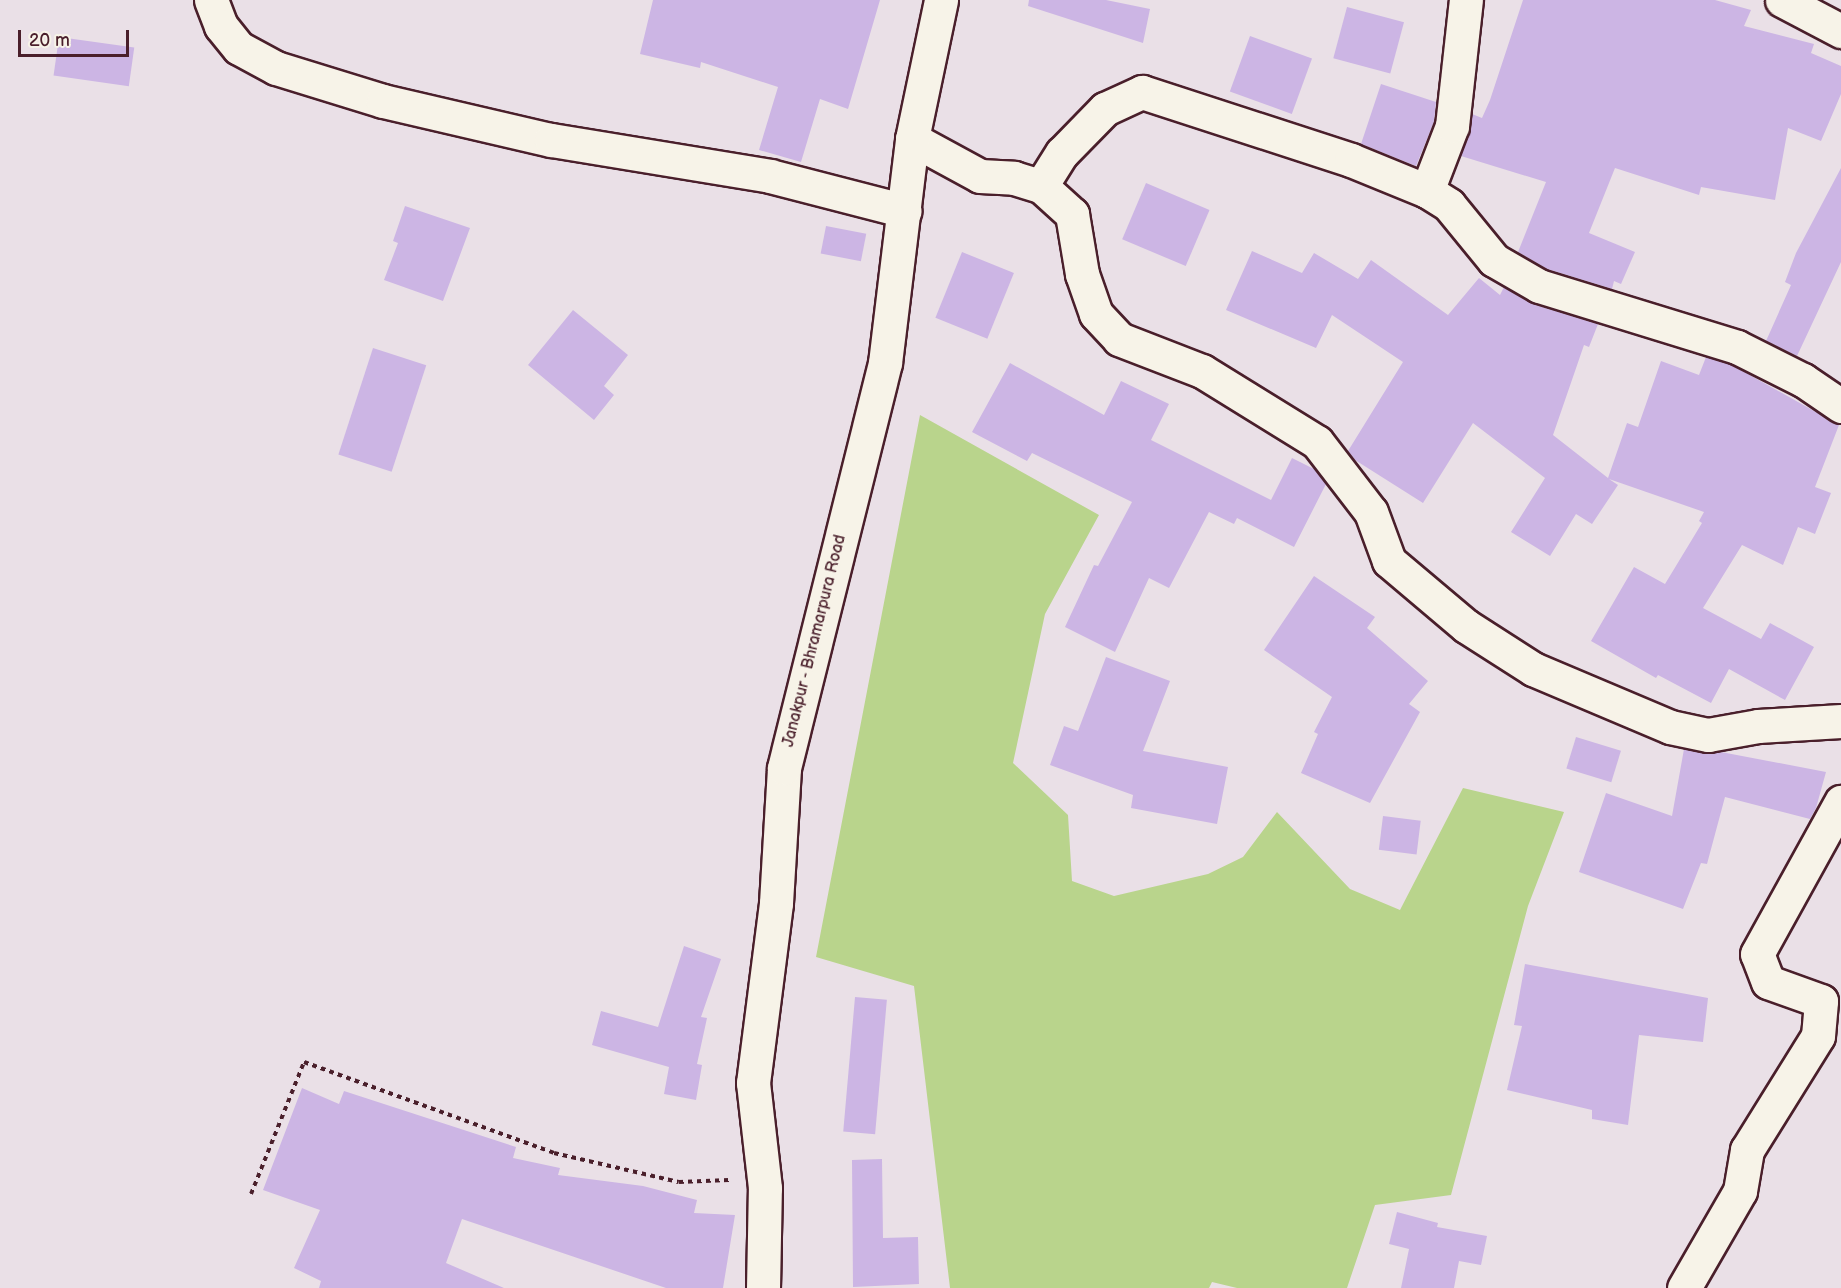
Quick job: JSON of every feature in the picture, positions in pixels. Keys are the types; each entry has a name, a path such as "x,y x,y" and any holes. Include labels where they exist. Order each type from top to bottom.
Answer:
{"street":[{"path":"211,0 221,26 239,48 276,68 383,101 551,140 770,176 904,212"},
{"name":"Janakpur - Bhramarpura Road","path":"763,1288 765,1188 753,1083 776,903 784,768 885,363 912,139 941,0"},
{"path":"1427,191 1452,126 1466,0"},
{"path":"1782,0 1841,31"},
{"path":"1041,186 1062,153 1105,109 1142,92 1351,160 1427,191 1449,205 1494,260 1539,286 1737,347 1803,380 1841,406"},
{"path":"912,139 980,176 1014,178 1041,186 1072,214 1082,274 1096,314 1119,339 1202,370 1317,442 1371,512 1389,561 1466,626 1533,669 1670,727 1708,735 1758,726 1841,722"},
{"path":"1684,1288 1740,1191 1747,1150 1818,1036 1821,1001 1768,982 1757,954 1841,802"}],"path":[{"path":"250,1194 304,1062 554,1153 679,1182 719,1178 765,1188"}],"green space":[{"path":"920,415 1099,515 1045,614 1013,763 1068,815 1072,881 1114,896 1208,874 1243,857 1277,812 1350,889 1400,910 1463,788 1564,812 1528,906 1451,1195 1375,1205 1347,1288 1237,1288 1212,1282 1209,1288 950,1288 914,986 816,957"}],"building":[{"path":"653,0 880,0 848,109 820,99 801,162 759,150 778,87 701,62 700,68 640,54"},
{"path":"1029,0 1106,0 1150,9 1143,43 1028,6"},
{"path":"1523,0 1715,0 1751,10 1744,26 1814,44 1811,53 1841,66 1841,94 1821,141 1788,128 1775,200 1701,187 1699,195 1615,168 1589,233 1635,252 1621,284 1614,281 1612,289 1547,269 1518,252 1546,182 1461,156 1472,114 1482,118 1490,100"},
{"path":"1347,7 1404,22 1390,73 1333,58"},
{"path":"1250,36 1312,59 1292,114 1230,91"},
{"path":"59,37 134,48 129,86 54,76"},
{"path":"1381,84 1436,102 1434,122 1416,166 1361,144"},
{"path":"1841,168 1841,262 1797,356 1766,341 1791,285 1785,282 1796,253"},
{"path":"1146,183 1210,210 1186,266 1122,239"},
{"path":"405,206 470,228 443,301 384,280 398,243 393,241"},
{"path":"826,226 866,234 861,261 821,253"},
{"path":"1252,251 1302,273 1314,253 1358,279 1371,260 1448,315 1479,278 1500,295 1504,287 1533,304 1598,324 1589,347 1584,345 1553,435 1608,478 1627,423 1638,427 1661,361 1699,375 1706,357 1730,364 1839,425 1815,487 1831,493 1815,534 1798,527 1783,565 1742,545 1703,608 1761,639 1770,623 1814,647 1785,700 1729,669 1711,703 1658,675 1656,678 1591,641 1634,567 1665,584 1702,523 1699,521 1704,512 1609,479 1618,485 1592,524 1576,514 1550,556 1511,532 1545,478 1473,423 1423,503 1355,460 1348,451 1403,362 1332,315 1316,348 1226,310"},
{"path":"962,252 1014,273 987,339 935,318"},
{"path":"573,310 628,355 604,386 614,395 594,420 528,365"},
{"path":"373,348 426,365 392,472 338,455"},
{"path":"1010,363 1104,415 1121,381 1169,404 1151,440 1271,500 1292,458 1314,469 1326,484 1294,547 1237,518 1234,524 1209,512 1169,588 1149,578 1115,652 1065,627 1094,565 1098,566 1132,502 1032,453 1027,461 972,432"},
{"path":"1314,576 1375,617 1367,628 1428,681 1409,704 1420,712 1370,803 1301,773 1318,734 1314,732 1332,697 1264,650"},
{"path":"1106,657 1170,681 1143,751 1228,767 1217,824 1131,808 1133,795 1050,765 1064,726 1078,731"},
{"path":"1576,737 1621,751 1611,782 1566,769"},
{"path":"1684,749 1721,752 1826,772 1816,808 1810,819 1725,797 1707,864 1701,863 1683,909 1579,872 1606,793 1672,816"},
{"path":"1383,816 1421,821 1417,854 1379,850"},
{"path":"684,946 721,959 701,1017 707,1018 697,1064 702,1065 696,1100 664,1094 669,1067 592,1045 601,1011 658,1027"},
{"path":"1525,964 1708,998 1703,1042 1639,1035 1628,1125 1592,1119 1592,1110 1507,1090 1522,1026 1514,1025"},
{"path":"855,997 887,1000 875,1134 843,1131"},
{"path":"302,1088 339,1104 344,1091 516,1147 513,1158 560,1168 558,1175 643,1186 697,1200 694,1213 735,1215 723,1288 666,1288 462,1219 446,1263 504,1288 319,1288 321,1281 294,1268 320,1210 263,1190"},
{"path":"882,1159 883,1238 918,1237 919,1284 853,1287 852,1160"},
{"path":"1397,1212 1438,1223 1437,1227 1487,1236 1481,1265 1459,1261 1454,1288 1401,1288 1409,1249 1389,1244"}]}
